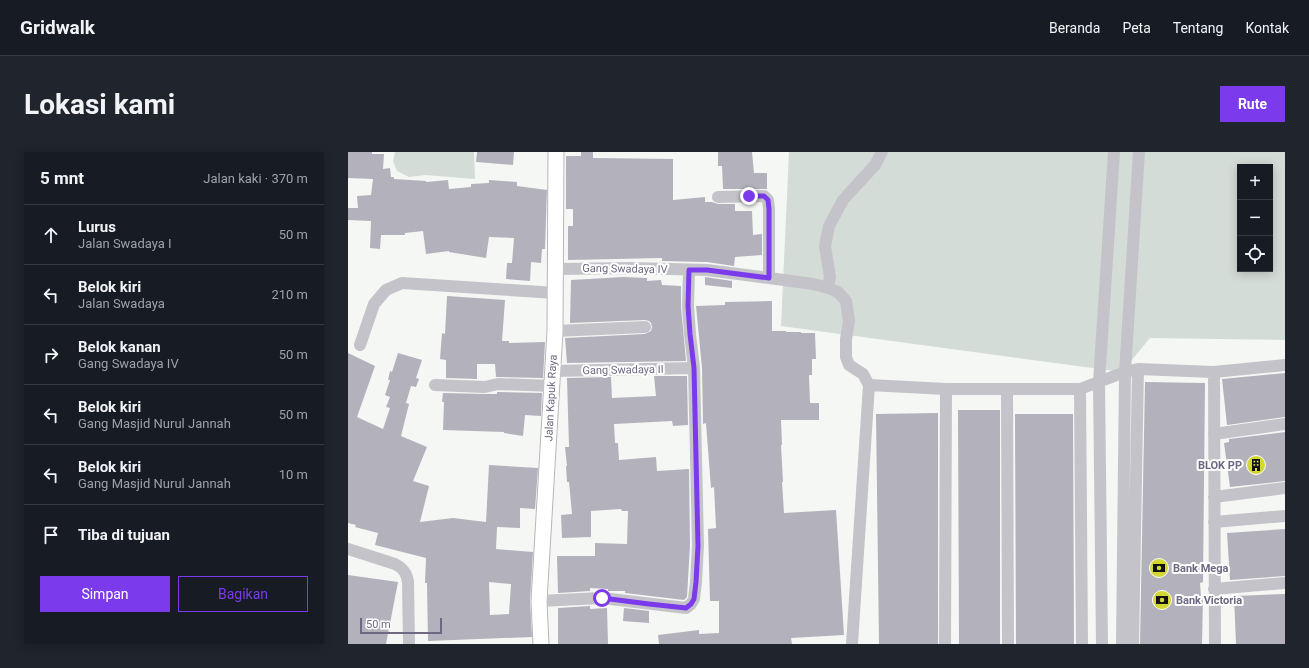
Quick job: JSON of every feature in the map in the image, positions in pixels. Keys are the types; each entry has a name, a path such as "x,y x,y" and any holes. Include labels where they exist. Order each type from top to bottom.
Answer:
{"main road":[{"name":"Jalan Kapuk Raya","path":"541,644 540,601 555,331 556,152"}],"street":[{"path":"828,288 830,277 825,246 829,226 843,200 875,165 882,152"},
{"path":"1102,644 1100,382 1114,152"},
{"path":"1122,644 1124,372 1139,152"},
{"path":"718,197 764,196 768,200 769,278"},
{"name":"Gang Swadaya IV","path":"556,269 631,268 707,270 813,284 828,288 838,292 846,301 849,321 846,339 846,357 849,365 866,379"},
{"path":"540,601 602,598 686,608 694,599 697,560 694,368 688,306 689,270"},
{"path":"360,345 374,304 386,290 402,283 556,293"},
{"path":"555,331 644,327"},
{"path":"852,644 866,379 946,389 1080,388 1124,372 1138,369 1214,372 1285,365"},
{"name":"Gang Swadaya II","path":"435,386 485,387 498,384 553,378 694,368"},
{"path":"1133,644 1138,369"},
{"path":"1214,372 1215,644"},
{"path":"1080,388 1082,644"},
{"path":"945,644 946,389"},
{"path":"1008,389 1008,644"},
{"path":"1214,434 1285,424"},
{"path":"1214,497 1285,488"},
{"path":"1214,522 1285,516"},
{"path":"348,549 395,564 404,570 408,582 409,644"},
{"path":"1214,589 1285,582"}],"shaded area":[{"path":"395,152 474,152 475,179 425,175 409,177 397,171 393,161"},
{"path":"789,152 1285,152 1285,340 1150,338 1122,372 781,326"}],"building":[{"path":"348,152 372,152 372,154 384,154 383,169 390,168 391,177 394,177 394,179 426,182 448,180 449,189 471,187 471,184 489,183 489,180 517,182 517,186 547,190 545,249 542,249 541,263 531,262 530,281 506,279 507,263 512,263 514,238 489,237 486,258 449,251 426,254 423,231 405,233 405,235 381,235 380,249 370,248 371,221 348,220 348,208 358,208 357,196 371,195 373,179 348,178"},
{"path":"477,152 514,152 513,165 476,162"},
{"path":"581,152 593,152 593,158 673,159 673,200 705,197 705,202 735,204 735,211 752,211 753,235 762,234 762,255 735,257 734,266 707,262 662,261 662,258 568,260 568,226 573,226 573,209 566,209 566,156 581,156"},
{"path":"718,152 752,152 754,173 767,173 767,189 723,189 722,166 718,166"},
{"path":"623,277 647,278 647,281 661,280 662,285 681,286 681,307 686,361 567,363 565,338 645,334 651,331 651,323 645,320 570,323 571,280"},
{"path":"705,277 732,281 732,288 705,285"},
{"path":"447,296 505,300 502,341 509,341 509,343 545,342 543,378 496,377 495,364 477,364 477,379 446,378 446,360 440,359 442,333 445,334"},
{"path":"772,301 772,331 815,333 816,359 812,359 812,375 809,375 810,403 819,403 819,420 781,420 784,513 836,510 844,635 791,638 792,644 659,644 658,635 699,630 699,634 719,633 719,601 710,601 708,529 716,528 714,487 711,488 706,423 703,424 702,368 696,306 725,305 725,302"},
{"path":"348,353 375,366 357,417 383,429 390,408 386,407 390,397 385,395 390,380 388,380 390,371 392,372 398,353 422,360 416,378 419,379 416,387 411,386 406,403 409,404 401,436 427,447 413,481 429,486 420,522 453,518 486,522 489,465 538,468 535,509 520,508 520,528 497,527 496,549 533,552 530,601 532,637 428,641 427,583 425,583 426,558 375,545 378,533 355,527 356,525 348,523","holes":["489,582 511,584 509,614 490,615"]},
{"path":"1285,373 1285,417 1227,425 1222,379"},
{"path":"654,376 687,376 688,425 673,426 672,421 614,424 615,443 618,443 619,460 656,457 657,471 689,469 690,545 687,597 684,600 625,593 625,591 608,591 608,589 590,588 590,591 558,593 557,556 595,556 595,543 627,544 628,511 622,511 621,509 591,511 591,537 562,538 561,515 572,514 569,482 567,482 565,447 569,447 567,378 611,377 612,398 656,396"},
{"path":"1145,382 1205,383 1203,582 1200,583 1201,597 1203,597 1202,644 1140,644"},
{"path":"497,392 542,393 541,416 525,415 523,436 504,432 443,430 443,393 497,394"},
{"path":"958,410 1000,410 1000,644 959,644"},
{"path":"938,413 938,644 879,644 876,414"},
{"path":"1015,414 1073,414 1074,644 1016,644"},
{"name":"BLOK PP","path":"1285,432 1285,481 1230,487 1224,443 1229,442 1229,439"},
{"path":"1285,529 1285,576 1230,580 1227,533"},
{"path":"348,575 398,582 386,644 348,644"},
{"path":"1285,594 1285,644 1236,644 1234,596"},
{"path":"590,606 590,609 607,608 608,644 558,644 558,608"},
{"path":"624,608 649,611 649,623 623,621"}],"place":[{"name":"BLOK PP","path":"1256,465"},
{"name":"Bank Mega","path":"1159,568"},
{"name":"Bank Victoria","path":"1162,600"}],"route":[{"path":"602,598 686,608 694,599 698,546 694,368 688,306 689,270 707,270 769,278 768,200 764,196 749,196"}]}
